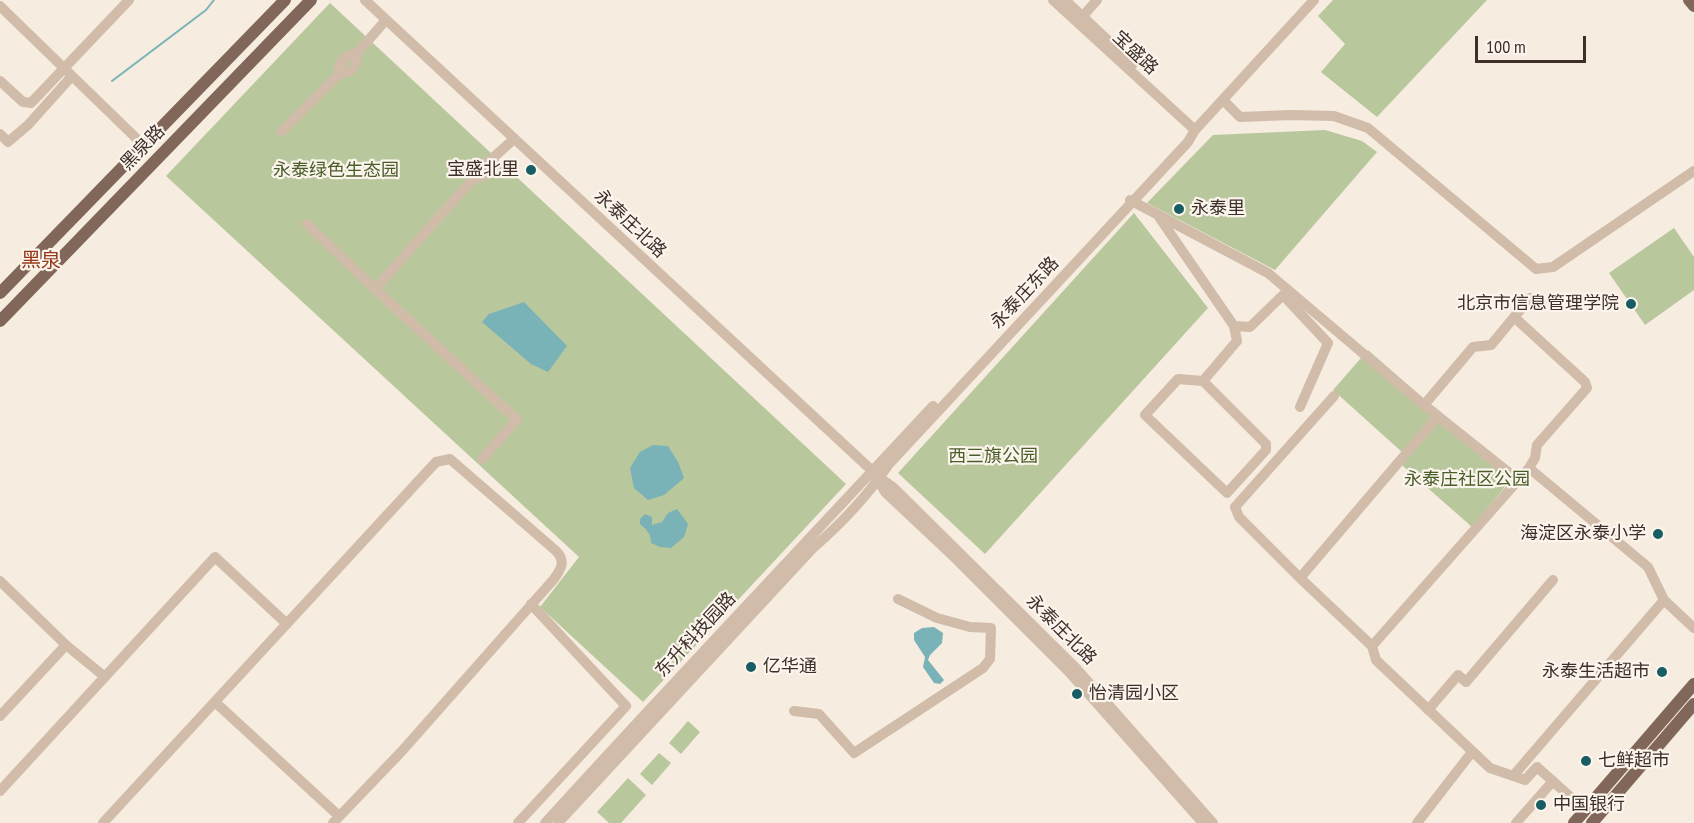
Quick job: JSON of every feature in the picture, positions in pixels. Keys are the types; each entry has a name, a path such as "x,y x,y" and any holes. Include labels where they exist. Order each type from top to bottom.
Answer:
{"main road":[{"name":"黑泉路","path":"0,293 285,0"},
{"name":"黑泉路","path":"0,321 311,0"},
{"path":"1689,0 1694,6"},
{"path":"1574,823 1694,684"},
{"path":"1596,822 1694,704"}],"street":[{"path":"0,134 8,142 28,125 68,72 129,0"},
{"name":"永泰庄北路","path":"365,0 877,477 893,487 1076,668 1213,823"},
{"name":"宝盛路","path":"1053,0 1198,127"},
{"name":"宝盛路","path":"1065,0 1185,112 1198,127"},
{"path":"1083,16 1097,0"},
{"name":"永泰庄东路","path":"877,477 1188,142 1198,127 1314,0"},
{"path":"0,6 136,138"},
{"path":"282,131 338,75 340,63 345,57 358,52 386,20"},
{"path":"0,81 23,102 31,103 68,72"},
{"path":"1223,100 1240,117 1334,116 1368,128 1536,269 1553,267 1694,171"},
{"path":"375,289 472,180 474,167 479,163 485,165 514,139"},
{"path":"1203,381 1238,341 1234,326 1159,218 1130,200 1268,273 1424,405 1518,480"},
{"path":"307,224 517,420 482,459"},
{"path":"1234,326 1250,327 1282,294 1328,343 1300,407"},
{"path":"1424,405 1473,347 1491,345 1530,298"},
{"path":"1372,646 1529,468 1535,458 1536,445 1587,388 1585,382 1514,317"},
{"path":"1178,379 1203,381 1266,444 1266,450 1227,493 1144,415 1178,379"},
{"path":"1334,396 1235,507 1239,517 1372,646 1376,660 1490,768 1525,780 1537,767 1585,810"},
{"path":"1300,578 1438,416 1424,405"},
{"path":"103,823 436,462 450,459 561,555 563,563 560,570 402,750 336,820 215,702"},
{"path":"1529,468 1648,567 1664,600 1694,628"},
{"name":"永泰庄北路","path":"877,477 885,492 951,554 1069,672 1203,823"},
{"name":"东升科技园路","path":"545,823 669,687 877,477"},
{"name":"东升科技园路","path":"558,823 812,549 839,526 870,493 877,477"},
{"path":"0,792 215,557 287,624"},
{"path":"1428,710 1458,675 1466,682 1553,580"},
{"path":"0,581 66,645 105,677"},
{"path":"794,711 819,714 854,753 983,668 990,659 991,628 970,627 937,618 898,599"},
{"path":"1513,776 1664,600"},
{"path":"518,823 626,706 531,604"},
{"path":"0,716 66,645"},
{"path":"1417,823 1472,752"},
{"path":"1516,823 1553,781"}],"green space":[{"path":"1333,0 1487,0 1377,117 1321,72 1345,44 1318,16"},
{"name":"永泰绿色生态园","path":"330,3 846,484 643,702 540,607 579,557 166,176"},
{"path":"1325,130 1362,141 1377,152 1275,270 1147,203 1213,135"},
{"name":"西三旗公园","path":"1134,213 1208,308 985,554 898,473"},
{"path":"1674,228 1694,257 1694,290 1645,325 1609,273"},
{"name":"永泰庄社区公园","path":"1368,350 1513,477 1472,527 1396,460 1402,452 1333,390"},
{"path":"688,721 700,732 681,754 669,743"},
{"path":"659,753 671,763 652,785 640,774"},
{"path":"628,778 646,795 621,823 609,823 597,812"}],"water":[{"path":"524,302 567,346 548,372 531,364 482,322 489,314"},
{"path":"653,445 668,446 684,478 664,495 648,500 634,488 630,468 640,452"},
{"path":"677,509 688,524 684,537 671,548 651,543 648,532 640,524 640,519 645,514 652,517 652,525 662,522 668,513"},
{"path":"934,627 943,633 942,643 928,660 944,680 940,684 934,683 923,667 925,657 914,640 914,633 922,628"}],"waterway":[{"path":"112,81 206,10 214,0"}],"place":[{"name":"宝盛北里","path":"531,170"},
{"name":"永泰里","path":"1179,209"},
{"name":"北京市信息管理学院","path":"1631,304"},
{"name":"海淀区永泰小学","path":"1658,534"},
{"name":"亿华通","path":"751,667"},
{"name":"永泰生活超市","path":"1662,672"},
{"name":"怡清园小区","path":"1077,694"},
{"name":"七鲜超市","path":"1586,761"},
{"name":"中国银行","path":"1541,805"}],"district":[{"name":"黑泉","path":"41,261"}]}
